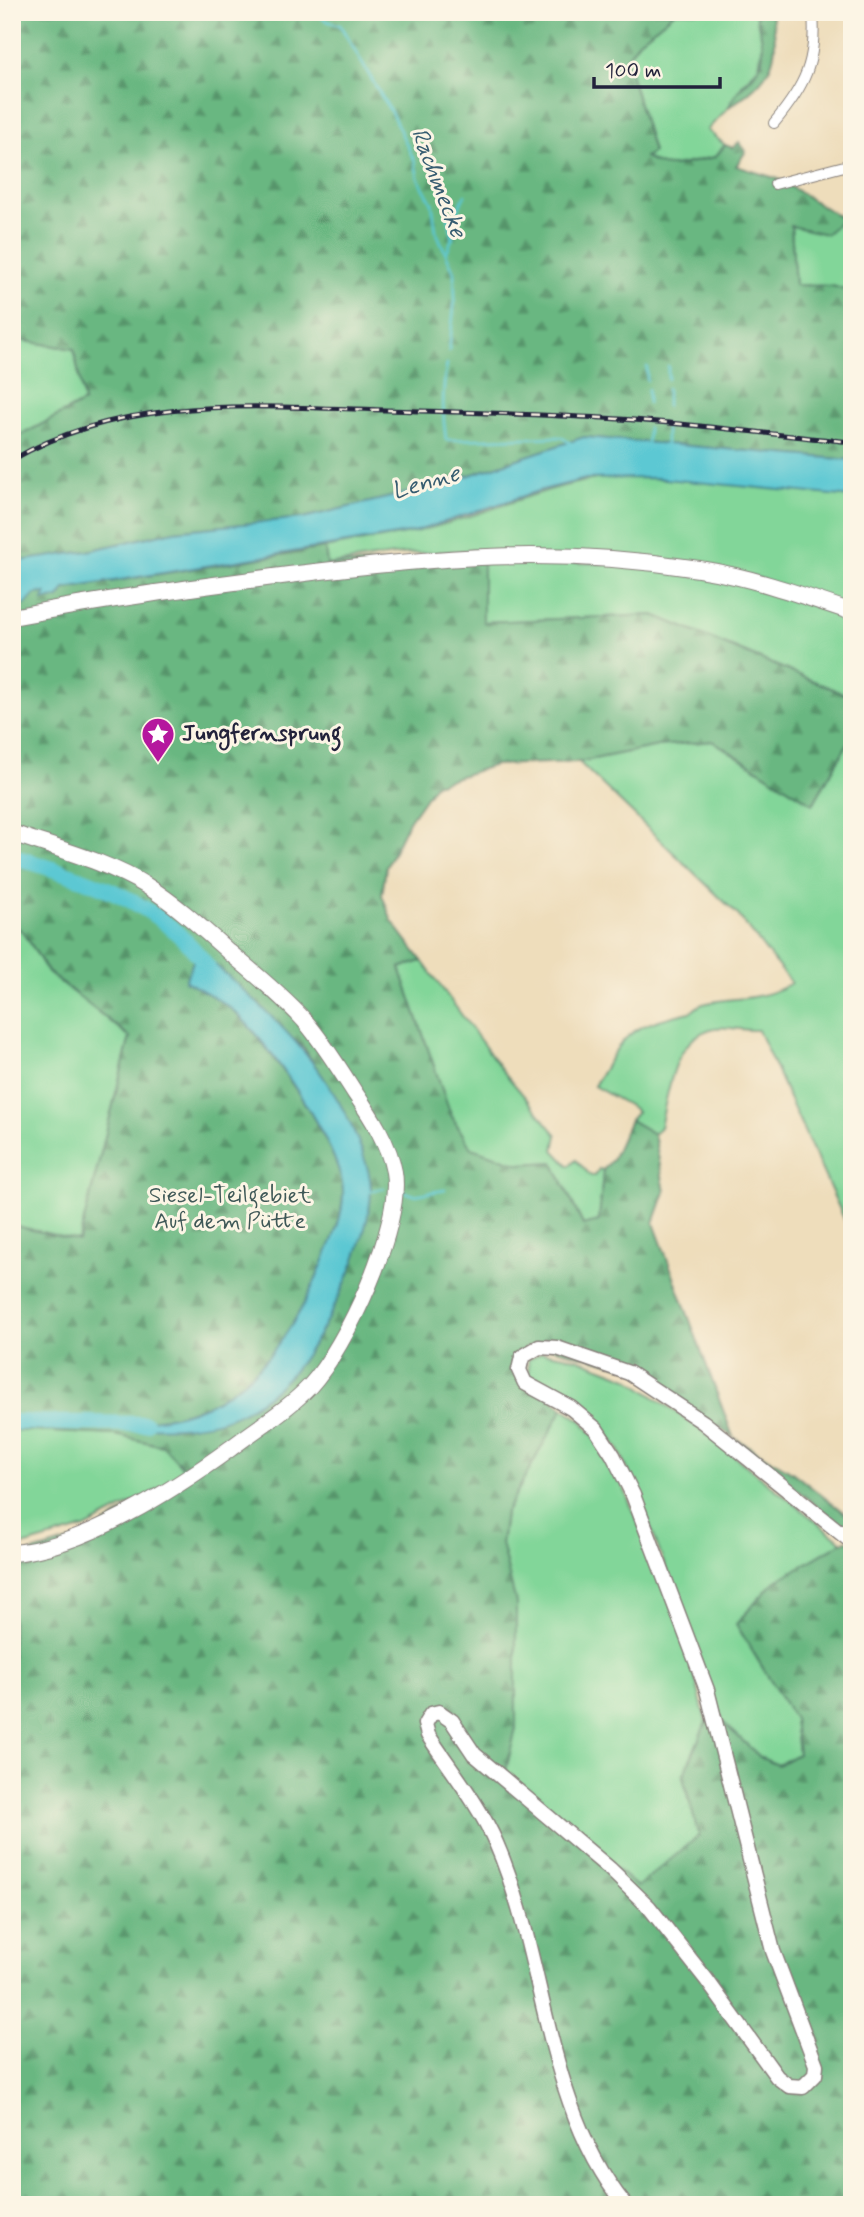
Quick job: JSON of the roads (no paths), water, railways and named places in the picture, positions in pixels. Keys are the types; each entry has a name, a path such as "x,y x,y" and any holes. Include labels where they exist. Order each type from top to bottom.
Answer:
{"main road":[{"path":"12,617 128,595 436,557 528,554 639,560 703,569 763,584 852,612"},
{"path":"12,833 113,869 146,886 170,902 284,999 316,1036 370,1115 393,1171 395,1191 393,1214 376,1268 334,1351 309,1387 192,1476 137,1508 53,1544 12,1553"},
{"path":"625,2205 603,2175 583,2135 563,2075 504,1863 486,1822 428,1735 425,1724 431,1714 439,1712 447,1716 474,1754 630,1887 681,1945 777,2077 789,2086 803,2087 812,2080 816,2065 773,1951 707,1690 633,1495 613,1455 596,1429 571,1408 525,1382 519,1370 522,1357 532,1349 548,1347 579,1354 629,1373 703,1422 852,1542"}],"street":[{"path":"775,123 800,91 807,76 814,46 813,12"},
{"path":"775,184 852,164"}],"water":[{"path":"584,437 852,460 852,497 655,478 586,479 542,490 414,532 65,589 59,598 43,600 46,593 35,594 26,604 12,607 12,562 88,551 174,531 303,518 437,486"},
{"path":"198,949 294,1041 333,1091 349,1121 367,1167 371,1190 369,1211 354,1262 330,1315 302,1361 279,1386 233,1417 188,1426 126,1427 127,1423 170,1417 195,1410 217,1400 256,1370 287,1332 300,1311 329,1249 343,1200 339,1172 330,1149 301,1096 283,1070 235,1012 185,981"}],"waterway":[{"name":"Rachmecke","path":"316,13 327,21 340,25 392,114 415,162 418,178 432,203 436,231 454,272 455,299 449,351"},
{"path":"446,253 465,195"},
{"path":"445,201 453,239"},
{"name":"Rachmecke","path":"447,364 443,401 446,440 561,437 572,444"},
{"path":"668,366 668,379"},
{"path":"647,367 647,380"},
{"path":"667,388 667,406"},
{"path":"648,389 648,403"},
{"path":"647,445 648,428"},
{"path":"666,430 666,448"},
{"path":"12,856 95,884 144,908 188,943 208,967"},
{"path":"371,1191 384,1188"},
{"path":"402,1191 414,1195 445,1190"},
{"path":"12,1422 146,1424"}],"railway":[{"path":"12,460 56,438 101,423 147,414 241,407 590,417 852,442"}],"place":[{"name":"Jungfernsprung","path":"158,764"}],"water label":[{"name":"Lenne","path":"426,483"}],"park label":[{"name":"Siesel-Teilgebiet Auf dem Pütte","path":"230,1209"}]}
